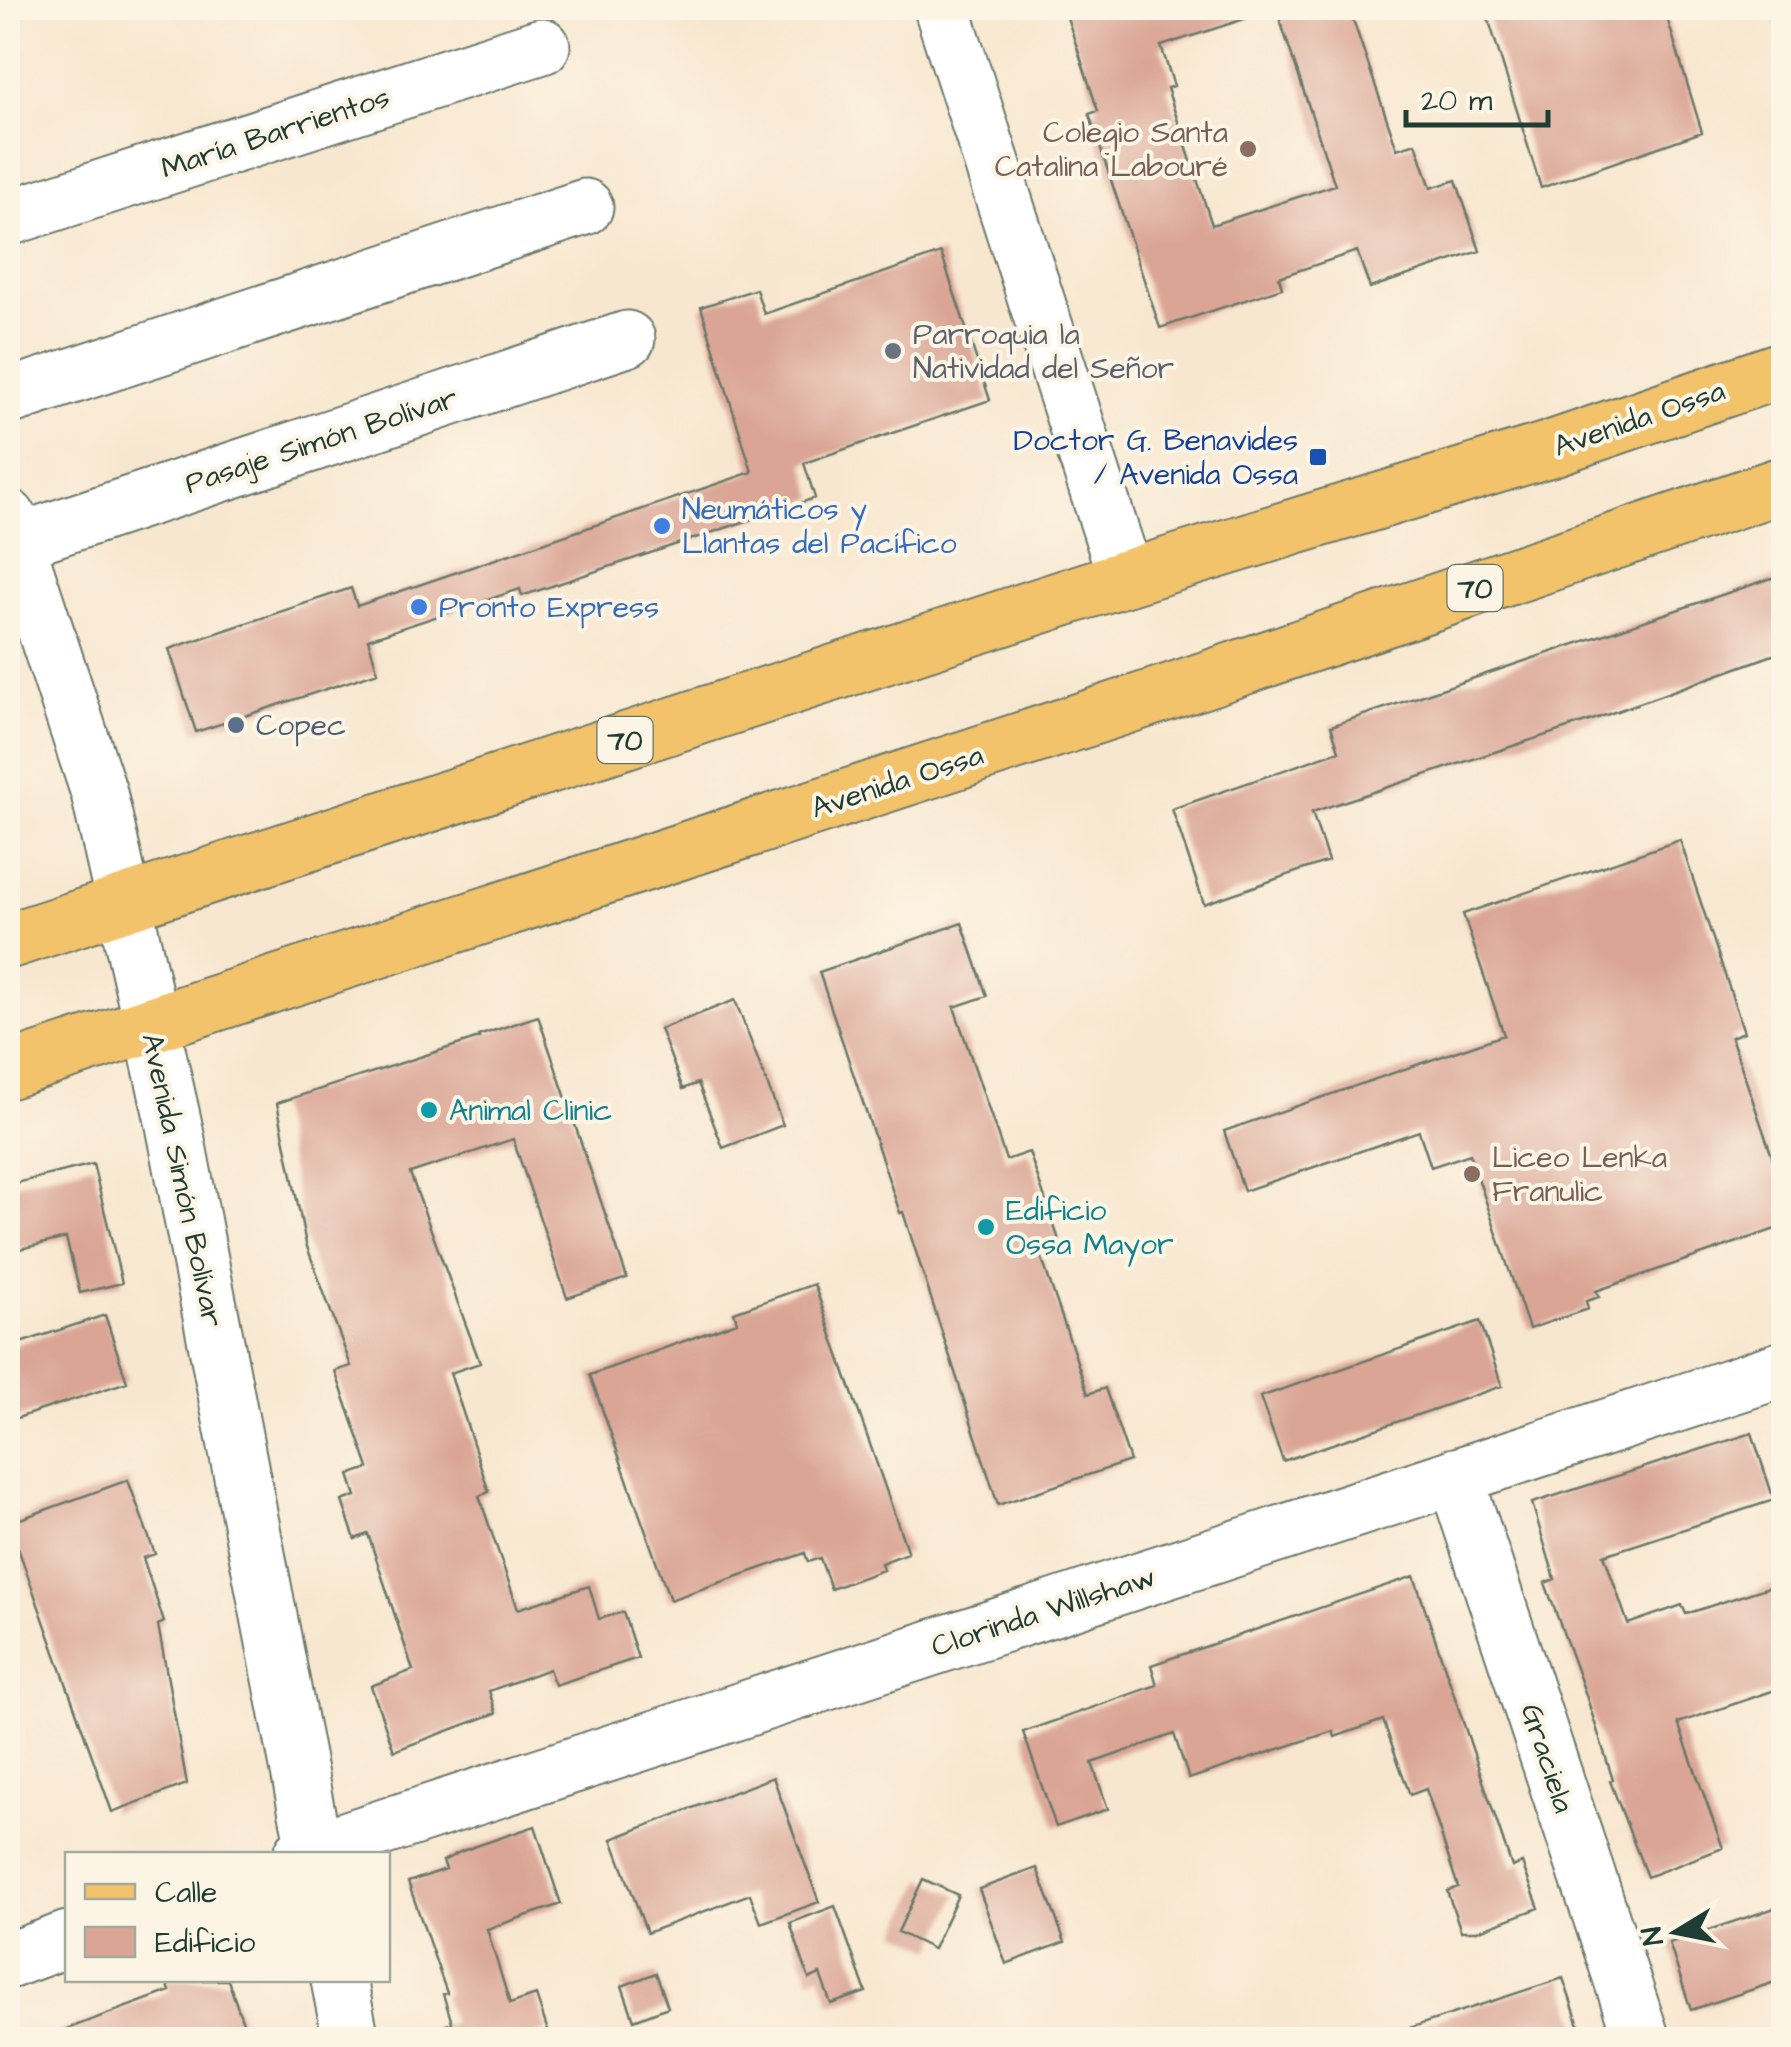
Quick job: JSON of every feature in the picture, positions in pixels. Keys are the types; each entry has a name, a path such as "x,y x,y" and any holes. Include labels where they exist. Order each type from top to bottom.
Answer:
{"main road":[{"name":"Avenida Ossa","path":"8,940 1126,578 1550,449 1784,370"},
{"name":"Avenida Ossa","path":"8,1071 1148,699 1784,484"}],"street":[{"path":"942,8 1126,578"},
{"name":"María Barrientos","path":"8,218 542,46"},
{"path":"8,397 584,206"},
{"name":"Pasaje Simón Bolívar","path":"12,529 627,339"},
{"name":"Avenida Simón Bolívar","path":"12,529 99,792 124,902 178,1144 310,1852"},
{"name":"Clorinda Willshaw","path":"313,1852 1784,1369"},
{"name":"Graciela","path":"1455,1476 1642,2040"},
{"path":"8,1960 65,1940"},
{"path":"339,1982 351,2040"}],"building":[{"path":"1064,8 1256,8 1257,15 1161,46 1174,86 1167,88 1212,225 1335,185 1276,8 1349,8 1397,149 1416,143 1431,188 1456,180 1480,251 1370,288 1357,251 1279,277 1282,288 1160,328 1089,114 1098,111"},
{"path":"1485,8 1664,8 1702,132 1541,188"},
{"path":"941,253 990,400 804,463 815,498 522,596 520,589 368,639 378,672 196,732 169,649 351,588 357,606 752,472 701,307 756,289 764,314"},
{"path":"1784,574 1784,651 1595,719 1312,812 1328,861 1204,904 1172,809 1339,751 1331,726"},
{"path":"1680,840 1744,1032 1731,1037 1784,1191 1784,1226 1596,1291 1599,1297 1586,1301 1588,1309 1529,1329 1470,1154 1431,1167 1419,1131 1244,1191 1224,1131 1504,1035 1463,914"},
{"name":"Edificio Ossa Mayor","path":"962,923 987,996 954,1007 1006,1160 1029,1152 1059,1240 1038,1247 1088,1394 1105,1388 1130,1461 998,1505 903,1212 900,1213 819,972"},
{"path":"735,1000 783,1125 723,1148 698,1083 683,1089 660,1029"},
{"path":"538,1016 627,1278 567,1298 513,1139 410,1173 480,1363 450,1373 489,1492 479,1496 518,1609 589,1586 599,1619 623,1612 638,1658 555,1685 549,1669 489,1691 496,1713 394,1751 371,1686 413,1670 368,1534 355,1539 342,1501 356,1496 349,1475 369,1468 335,1371 351,1366 306,1244 277,1103"},
{"path":"93,1164 122,1283 80,1293 66,1238 8,1252 8,1185"},
{"path":"814,1284 908,1553 881,1563 883,1570 831,1589 820,1558 808,1562 805,1553 670,1600 590,1375 737,1322 734,1312"},
{"path":"105,1315 127,1382 8,1421 8,1347"},
{"path":"1480,1321 1502,1386 1283,1461 1260,1397"},
{"path":"1752,1433 1774,1500 1604,1555 1628,1624 1682,1605 1686,1614 1784,1582 1784,1687 1678,1723 1723,1848 1647,1877 1610,1781 1613,1780 1586,1695 1545,1583 1555,1579 1532,1503"},
{"path":"128,1480 155,1554 143,1558 164,1622 158,1625 187,1784 112,1812 9,1523"},
{"path":"1414,1576 1512,1867 1522,1863 1539,1908 1477,1931 1461,1931 1447,1891 1458,1887 1426,1789 1410,1795 1383,1720 1335,1737 1333,1731 1189,1779 1174,1734 1092,1763 1108,1809 1056,1827 1023,1732 1157,1685 1151,1665"},
{"path":"773,1777 819,1902 761,1923 750,1894 647,1933 612,1839"},
{"path":"535,1826 561,1904 487,1929 510,2004 536,1995 548,2031 521,2040 426,2040 425,2032 452,2023 443,1994 447,1993 408,1882 446,1869 443,1861 462,1851"},
{"path":"1037,1868 1065,1942 1006,1964 979,1889"},
{"path":"923,1879 958,1895 933,1949 898,1932"},
{"path":"1784,1905 1784,1979 1691,2010 1669,1943"},
{"path":"835,1906 866,1992 831,2004 820,1974 809,1979 790,1923"},
{"path":"656,1973 668,2007 634,2020 622,1986"},
{"path":"1563,1978 1584,2040 1398,2040 1397,2032"},
{"path":"167,1982 229,1982 249,2040 51,2040 50,2035 170,1991"}],"place":[{"name":"Colegio Santa Catalina Labouré","path":"1248,149"},
{"name":"Parroquia la Natividad del Señor","path":"893,351"},
{"name":"Doctor G. Benavides / Avenida Ossa","path":"1318,457"},
{"name":"Neumáticos y Llantas del Pacífico","path":"662,526"},
{"name":"Pronto Express","path":"419,607"},
{"name":"Copec","path":"236,725"},
{"name":"Animal Clinic","path":"429,1110"},
{"name":"Liceo Lenka Franulic","path":"1472,1174"},
{"name":"Edificio Ossa Mayor","path":"986,1227"}]}
